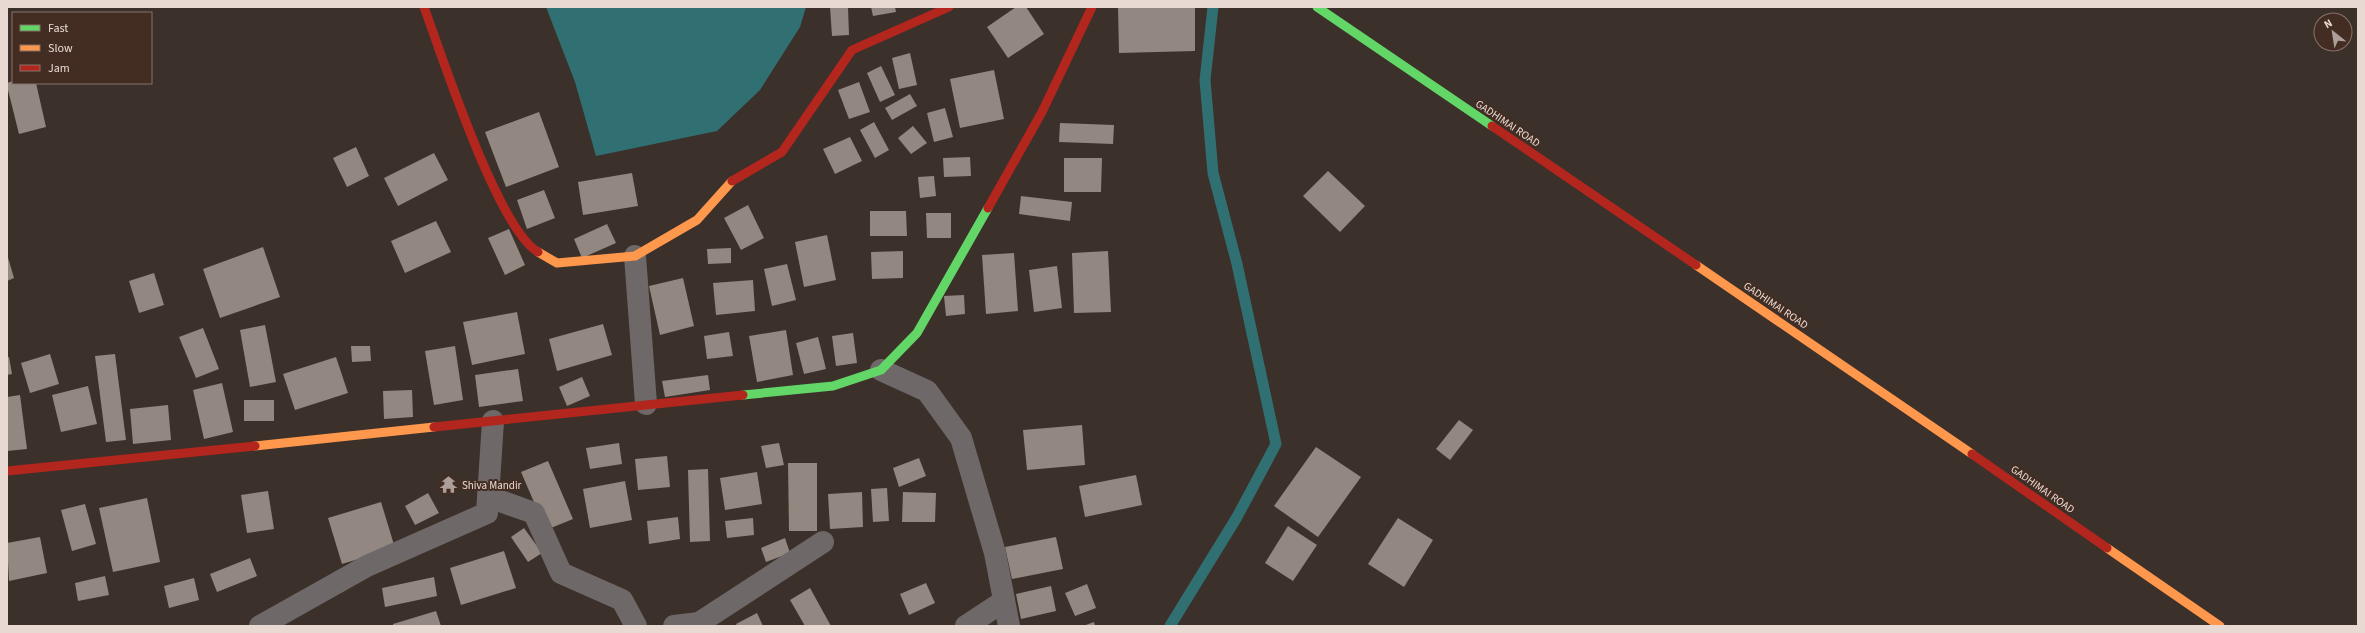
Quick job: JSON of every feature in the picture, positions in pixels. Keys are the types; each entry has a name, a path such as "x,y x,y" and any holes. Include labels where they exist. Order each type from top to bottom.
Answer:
{"street":[{"path":"424,7 471,133 500,202 529,247 557,263 635,256 697,220 734,178 782,152 852,50 948,7"},
{"path":"7,471 646,404 834,386 881,370 917,333 1042,112 1092,7"},
{"name":"GADHIMAI ROAD","path":"1317,7 1911,412 2220,626"},
{"path":"635,256 646,404"},
{"path":"881,370 928,391 961,438 995,553 1009,626"},
{"path":"260,626 367,566 487,513 494,421"},
{"path":"489,497 534,513 561,573 622,600 636,626"},
{"path":"674,626 700,625 823,542"},
{"path":"966,626 1004,601"}],"water":[{"path":"546,7 806,7 800,27 760,90 717,131 596,156 575,82"}],"building":[{"path":"830,7 848,7 849,35 832,36"},
{"path":"871,7 895,7 896,12 873,16"},
{"path":"1016,7 1026,7 1044,34 1008,58 987,27"},
{"path":"1118,7 1195,7 1195,51 1119,53"},
{"path":"910,53 917,85 899,89 892,58"},
{"path":"881,66 895,95 880,102 867,73"},
{"path":"994,70 1004,119 960,128 950,79"},
{"path":"12,81 12,84 36,84 46,127 19,134 7,83"},
{"path":"859,82 870,112 849,119 838,90"},
{"path":"910,94 917,106 892,120 885,108"},
{"path":"945,108 953,137 934,142 927,113"},
{"path":"539,112 559,167 506,187 485,132"},
{"path":"874,122 889,150 875,158 860,130"},
{"path":"1060,123 1114,125 1113,144 1059,142"},
{"path":"913,126 927,143 911,154 898,138"},
{"path":"850,137 862,161 835,174 823,149"},
{"path":"356,147 369,176 347,187 333,158"},
{"path":"434,153 448,180 398,206 384,178"},
{"path":"970,157 971,176 944,177 943,158"},
{"path":"1064,158 1102,158 1101,192 1064,192"},
{"path":"1328,171 1365,206 1340,232 1303,196"},
{"path":"632,173 638,206 583,215 578,182"},
{"path":"934,176 936,196 920,198 918,177"},
{"path":"544,190 555,218 527,229 517,200"},
{"path":"1021,196 1072,202 1070,221 1019,214"},
{"path":"748,205 764,238 741,250 724,218"},
{"path":"870,211 906,211 907,236 870,236"},
{"path":"926,213 951,213 951,238 927,238"},
{"path":"436,221 451,252 405,273 391,241"},
{"path":"607,224 616,243 582,258 574,239"},
{"path":"509,229 525,265 505,275 488,238"},
{"path":"827,235 836,280 804,287 795,242"},
{"path":"263,247 280,297 220,318 203,269"},
{"path":"731,248 731,263 708,264 707,249"},
{"path":"903,251 903,278 872,279 871,252"},
{"path":"1108,251 1111,312 1074,313 1072,253"},
{"path":"1014,253 1018,311 986,314 982,255"},
{"path":"7,254 14,278 7,281"},
{"path":"787,264 796,300 772,306 764,269"},
{"path":"1057,266 1062,308 1034,312 1029,270"},
{"path":"154,273 164,305 139,313 129,281"},
{"path":"683,278 694,326 660,335 649,286"},
{"path":"753,280 755,311 716,315 713,283"},
{"path":"964,295 965,314 946,316 944,296"},
{"path":"517,312 525,354 472,365 463,322"},
{"path":"603,324 612,355 557,371 549,339"},
{"path":"265,325 276,382 250,387 240,330"},
{"path":"203,328 219,369 196,378 179,337"},
{"path":"786,330 793,375 757,382 749,336"},
{"path":"729,332 733,356 707,359 704,336"},
{"path":"853,333 857,363 836,366 832,336"},
{"path":"818,337 826,369 804,374 796,343"},
{"path":"351,346 370,346 371,361 352,362"},
{"path":"455,346 463,400 434,405 425,351"},
{"path":"50,354 59,384 30,393 21,363"},
{"path":"115,354 126,440 106,442 95,356"},
{"path":"7,357 9,357 12,374 7,375"},
{"path":"336,357 348,393 295,410 283,374"},
{"path":"518,369 523,401 479,407 475,375"},
{"path":"708,375 710,390 665,397 662,381"},
{"path":"582,377 590,396 567,406 559,387"},
{"path":"222,383 233,432 204,439 193,390"},
{"path":"88,386 97,424 61,432 52,395"},
{"path":"412,390 413,417 384,419 383,391"},
{"path":"20,395 27,449 7,451 7,397"},
{"path":"244,400 274,400 274,421 244,421"},
{"path":"168,405 171,440 133,444 130,409"},
{"path":"1459,420 1473,430 1450,460 1436,449"},
{"path":"1082,425 1085,465 1027,470 1023,430"},
{"path":"619,443 622,464 590,469 586,448"},
{"path":"779,443 784,465 766,468 761,446"},
{"path":"1316,447 1361,477 1318,537 1274,506"},
{"path":"667,456 670,487 638,490 635,459"},
{"path":"919,458 926,476 899,487 893,468"},
{"path":"548,461 573,519 546,530 521,472"},
{"path":"788,463 817,463 817,531 789,531"},
{"path":"708,469 710,541 690,542 688,470"},
{"path":"757,472 762,504 725,510 720,478"},
{"path":"1136,475 1142,505 1085,517 1079,486"},
{"path":"625,481 632,520 590,528 583,489"},
{"path":"887,488 889,521 873,522 871,489"},
{"path":"268,491 274,529 247,533 241,495"},
{"path":"862,492 863,527 830,529 828,494"},
{"path":"903,492 936,493 935,522 902,522"},
{"path":"428,493 439,513 415,525 405,506"},
{"path":"147,498 160,562 113,572 99,508"},
{"path":"381,502 395,548 342,564 328,518"},
{"path":"85,504 96,544 72,551 61,510"},
{"path":"678,517 680,539 649,544 647,521"},
{"path":"753,518 754,535 727,538 725,521"},
{"path":"1398,518 1433,540 1404,587 1368,564"},
{"path":"1288,526 1317,545 1293,581 1265,563"},
{"path":"524,528 542,553 528,562 511,537"},
{"path":"40,537 47,573 9,581 7,543"},
{"path":"1056,537 1063,569 1012,579 1005,547"},
{"path":"785,538 790,553 766,562 761,548"},
{"path":"504,551 516,588 461,605 450,568"},
{"path":"250,558 257,576 217,592 210,574"},
{"path":"105,576 109,595 78,601 75,583"},
{"path":"434,577 437,596 385,607 382,588"},
{"path":"194,578 199,600 169,608 164,586"},
{"path":"926,583 935,603 909,615 900,594"},
{"path":"1087,584 1096,608 1075,616 1065,593"},
{"path":"1051,586 1056,611 1021,619 1016,594"},
{"path":"810,588 831,626 805,626 790,600"},
{"path":"436,611 441,626 393,626 393,624"},
{"path":"757,613 763,626 737,626 736,624"},
{"path":"1094,622 1095,626 1083,626"}],"waterway":[{"path":"1170,626 1237,517 1276,444 1237,264 1213,173 1205,80 1213,7"}],"traffic: fast":[{"path":"1317,7 1492,126"},
{"path":"743,395 833,386 881,370 917,333 988,208"}],"traffic: slow":[{"path":"538,252 557,263 635,256 697,220 732,181"},
{"path":"1696,265 1972,454"},
{"path":"255,446 434,427"},
{"path":"2107,548 2220,626"}],"traffic: jam":[{"path":"424,7 457,100 489,177 506,211 522,237 538,252"},
{"path":"732,181 782,152 852,50 949,7"},
{"path":"988,208 1042,112 1092,7"},
{"path":"1492,126 1696,265"},
{"path":"434,427 743,395"},
{"path":"7,471 255,446"},
{"path":"1972,454 2107,548"}],"place":[{"name":"Shiva Mandir","path":"449,485"}]}
